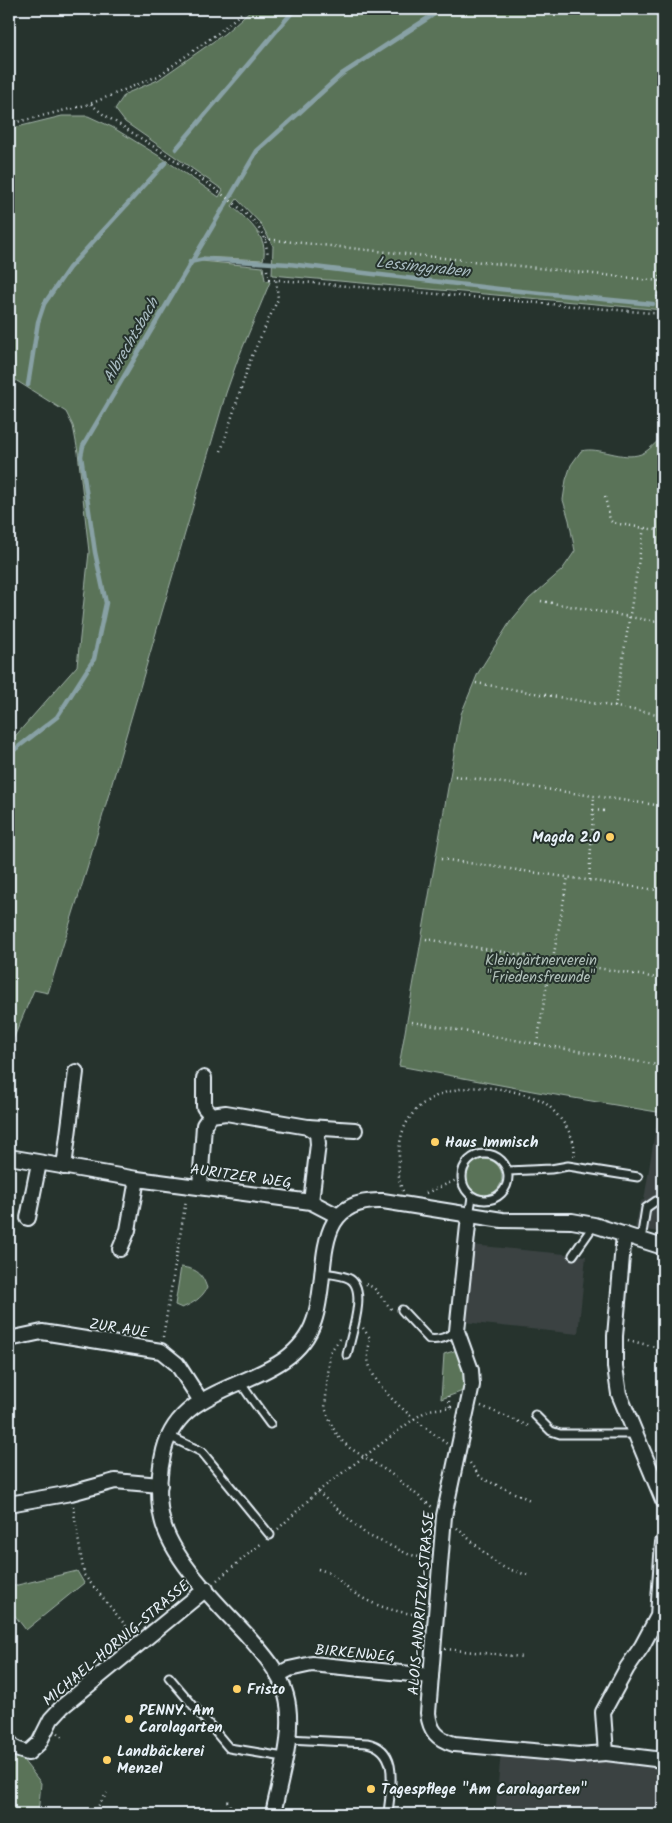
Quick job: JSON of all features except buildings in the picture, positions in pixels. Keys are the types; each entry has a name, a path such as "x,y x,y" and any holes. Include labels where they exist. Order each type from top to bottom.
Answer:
{"street":[{"path":"64,1167 76,1072"},
{"path":"204,1078 204,1106 211,1115"},
{"path":"194,1186 204,1125 211,1115 226,1113 308,1127 355,1130"},
{"path":"308,1127 317,1133 318,1144 311,1202"},
{"name":"AURITZER WEG","path":"9,1157 137,1179 311,1202 338,1216"},
{"path":"28,1218 39,1163"},
{"path":"120,1249 128,1230 137,1179"},
{"path":"273,1814 287,1739 289,1707 286,1694 278,1675 254,1642 206,1589 176,1551 166,1533 160,1506 160,1485 161,1467 168,1436 183,1415 201,1401 284,1360 309,1335 319,1306 330,1229 338,1216 354,1204 366,1200 383,1201 470,1216 510,1220 572,1221 594,1225 663,1247"},
{"name":"ALOIS-ANDRITZKI-STRASSE","path":"470,1216 461,1286 458,1331 471,1370 472,1385 444,1516 428,1713 430,1724 433,1732 445,1741 454,1744 579,1755 606,1752 663,1760"},
{"path":"624,1234 615,1336 615,1367 619,1394 663,1500"},
{"name":"ZUR AUE","path":"9,1339 42,1332 161,1351 177,1364 201,1401"},
{"path":"9,1504 71,1493 115,1481 160,1485"},
{"path":"606,1752 603,1712 658,1616 663,1542"},
{"name":"MICHAEL-HORNIG-STRASSE","path":"9,1742 16,1749 28,1753 39,1743 50,1718 63,1706 206,1589"},
{"name":"BIRKENWEG","path":"278,1675 289,1669 312,1664 431,1676"}],"lane":[{"path":"478,1155 493,1155 499,1159 508,1171 506,1187 502,1194 488,1201 472,1197 463,1186 461,1178 466,1164 478,1155"},
{"path":"508,1171 568,1166 638,1177"},
{"path":"470,1216 472,1197"},
{"path":"641,1240 646,1208 656,1201"},
{"path":"573,1255 594,1225"},
{"path":"323,1273 350,1279 359,1290 346,1355"},
{"path":"402,1310 429,1339 444,1338 458,1331"},
{"path":"240,1382 270,1424"},
{"path":"535,1415 551,1431 560,1434 636,1434"},
{"path":"168,1436 202,1452 270,1536"},
{"path":"169,1677 229,1748 284,1757"},
{"path":"287,1739 377,1745 387,1755 391,1767 388,1814"}],"path":[{"path":"9,124 90,104 158,76 218,33 246,9"},
{"path":"90,104 184,166 235,204 256,223 265,240 268,255"},
{"path":"265,240 660,281"},
{"path":"657,302 663,256"},
{"path":"267,270 268,279 663,314"},
{"path":"221,451 251,358 278,299 276,279"},
{"path":"656,307 656,314"},
{"path":"605,497 610,520 613,522 663,531"},
{"path":"615,707 644,528"},
{"path":"541,601 663,623"},
{"path":"476,683 663,714"},
{"path":"456,776 663,806"},
{"path":"589,880 594,796"},
{"path":"592,810 604,811"},
{"path":"441,859 663,891"},
{"path":"537,1045 568,877"},
{"path":"426,939 663,979"},
{"path":"412,1022 663,1066"},
{"path":"405,1193 400,1186 400,1149 411,1114 437,1095 456,1090 479,1087 502,1089 533,1097 543,1102 559,1117 574,1141 575,1156 568,1166"},
{"path":"421,1195 461,1178"},
{"path":"161,1351 194,1186"},
{"path":"369,1284 374,1288"},
{"path":"354,1320 360,1324 370,1338 368,1356 374,1375 389,1396 414,1419 458,1452 469,1462 481,1478 530,1500"},
{"path":"351,1334 341,1337 330,1352 325,1408 333,1428 340,1439 390,1472 444,1516 497,1564 527,1575"},
{"path":"615,1336 663,1349"},
{"path":"448,1396 450,1407"},
{"path":"206,1589 291,1519 302,1505 414,1419 428,1410 466,1406"},
{"path":"318,1492 367,1535 421,1558 440,1561"},
{"path":"71,1493 84,1575 140,1643"},
{"path":"318,1569 331,1572 354,1593 386,1608 414,1614 436,1616"},
{"path":"81,1579 84,1575"},
{"path":"433,1648 523,1657"},
{"path":"62,1735 64,1739"},
{"path":"93,1814 108,1793"},
{"path":"227,1801 234,1814"}],"shaded area":[{"path":"658,1114 663,1114 663,1233 635,1228 641,1201 644,1200"},
{"path":"471,1245 586,1256 578,1334 463,1322"},
{"path":"501,1752 663,1767 663,1814 495,1814"}],"green space":[{"path":"252,9 663,9 663,310 272,275 273,246 261,224 237,199 232,206 250,223 260,236 264,252 263,260 203,257 201,261 263,267 265,280 270,282 226,393 87,869 48,993 34,990 9,1049 9,743 77,666 89,552 78,452 73,426 66,412 9,376 9,129 62,116 88,116 112,127 164,159 219,197 223,190 125,122 115,109 125,94 158,80 224,34"},
{"name":"Kleingärtnerverein \"Friedensfreunde\"","path":"663,436 663,1113 399,1066 461,714 478,673 510,622 529,599 562,570 575,551 563,500 566,480 571,465 581,451 596,450 634,456 647,451"},
{"path":"484,1159 497,1164 502,1177 497,1190 484,1195 471,1190 466,1177 471,1164"},
{"path":"181,1267 191,1269 201,1275 207,1288 196,1300 182,1308 175,1305"},
{"path":"457,1350 465,1365 466,1390 441,1399 444,1354"},
{"path":"77,1571 84,1583 26,1630 9,1608 9,1587"},
{"path":"9,1742 41,1783 38,1814 9,1814"}],"waterway":[{"path":"176,149 295,9"},
{"name":"Albrechtsbach","path":"9,754 57,717 94,659 106,603 95,552 81,456 83,446 257,151 342,74 442,9"},
{"path":"28,385 38,322 44,304 69,268 165,163"},
{"name":"Lessinggraben","path":"190,262 204,259 289,264 499,289 653,304"}],"place":[{"name":"Magda 2.0","path":"610,837"},
{"name":"Haus Immisch","path":"435,1142"},
{"name":"Fristo","path":"237,1689"},
{"name":"PENNY. Am Carolagarten","path":"129,1719"},
{"name":"Landbäckerei Menzel","path":"107,1760"},
{"name":"Tagespflege \"Am Carolagarten\"","path":"371,1789"}]}
